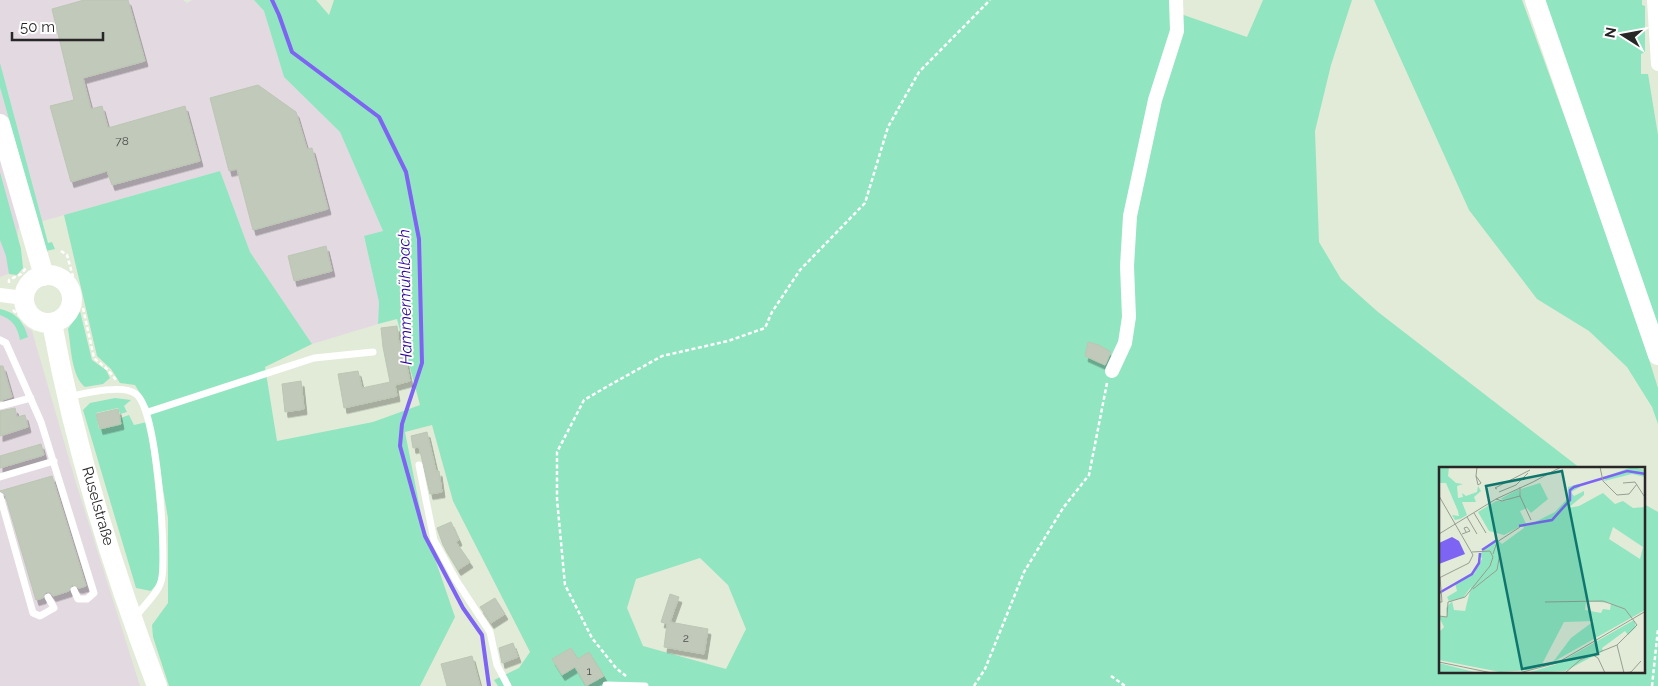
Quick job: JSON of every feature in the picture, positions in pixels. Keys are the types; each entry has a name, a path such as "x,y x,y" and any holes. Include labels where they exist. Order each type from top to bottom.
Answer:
{"main road":[{"path":"1535,0 1658,355"},
{"path":"0,124 44,276"},
{"path":"44,276 62,279 71,291 70,309 64,317 52,323 38,321 30,315 24,298 32,281 44,276"},
{"name":"Ruselstraße","path":"52,323 89,477 132,622 157,686"}],"street":[{"path":"1112,371 1125,343 1129,317 1127,266 1130,216 1156,100 1177,31 1176,0"},
{"path":"1654,0 1658,54"},
{"path":"0,295 24,298"}],"lane":[{"path":"0,340 6,343 41,422 94,593 86,599 78,599 74,590"},
{"path":"148,412 314,358 373,352"},
{"path":"69,397 123,388 137,394 148,412 163,518 162,578 158,589 132,622"},
{"path":"0,406 31,398"},
{"path":"0,478 54,461"},
{"path":"419,465 434,540 456,580 490,632 497,666 508,686"},
{"path":"0,496 33,613 40,616 54,608 48,597"},
{"path":"606,685 636,684 645,686"}],"path":[{"path":"636,684 616,668 592,638 565,585 558,499 558,452 584,400 662,356 728,341 765,328 772,312 800,270 865,203 888,127 919,72 990,0"},
{"path":"61,251 67,255 78,304 83,308 94,358 107,368 123,388"},
{"path":"9,280 21,274 26,268 26,261"},
{"path":"974,686 985,669 1024,572 1063,508 1089,474 1106,383 1112,371"},
{"path":"1652,686 1658,629"},
{"path":"1111,676 1125,686"}],"shaded area":[{"path":"0,0 183,0 187,3 192,0 254,0 264,11 284,77 340,132 383,231 364,237 379,302 378,324 312,344 250,252 220,171 18,228 16,271 0,277"},
{"path":"0,309 32,331 76,483 140,686 0,686"}],"green space":[{"path":"254,0 316,0 329,15 334,0 1174,0 1175,12 1247,37 1263,0 1352,0 1331,65 1315,131 1319,242 1341,279 1378,312 1579,467 1439,467 1439,674 1646,674 1646,505 1658,512 1658,686 498,686 494,680 519,668 530,652 453,501 432,425 405,432 423,524 455,617 420,686 169,686 153,637 152,625 168,603 168,518 149,408 135,385 120,383 111,369 97,356 64,215 220,171 250,252 312,344 265,367 277,441 373,422 420,405 397,319 378,324 379,302 364,236 383,231 340,132 284,77 264,11","holes":["700,558 728,585 746,629 726,669 643,646 627,608 636,579"]},
{"path":"1374,0 1522,0 1622,274 1658,388 1658,424 1652,407 1627,367 1589,331 1537,299 1469,210"},
{"path":"1544,0 1642,0 1642,5 1645,6 1645,52 1641,54 1641,74 1648,74 1658,135 1658,328"},
{"path":"0,63 48,243 52,242 55,249 46,251 0,87"},
{"path":"0,172 21,249 23,268 17,275 9,274 6,256 0,240"},
{"path":"0,309 18,318 24,326 28,337 20,340 16,327 11,321 0,315"},
{"path":"80,311 92,360 106,370 110,378 103,384 85,387 80,382 74,368 68,329"},
{"path":"115,398 131,400 124,406 127,412 120,414 118,408 96,413 99,429 121,424 120,418 129,415 134,425 147,422 157,504 160,552 158,581 151,591 136,588 83,410 90,403"}],"building":[{"path":"84,0 128,0 145,61 83,78 91,109 102,106 108,128 185,106 200,161 112,185 107,171 71,182 50,106 74,100 52,9"},
{"path":"258,85 296,112 307,149 312,148 328,209 253,230 237,169 229,171 210,98"},
{"path":"326,246 332,271 294,281 288,256"},
{"path":"397,326 399,344 402,343 410,381 395,385 397,396 344,408 338,374 358,371 362,388 390,382 381,328"},
{"path":"1088,342 1099,345 1111,352 1105,365 1085,356"},
{"path":"0,366 3,366 12,397 0,401"},
{"path":"301,381 304,409 285,412 282,384"},
{"path":"15,408 17,417 25,415 28,427 0,436 0,411"},
{"path":"118,409 121,424 100,429 96,414"},
{"path":"427,432 436,471 439,471 442,492 430,494 419,447 413,448 411,436"},
{"path":"41,444 44,455 0,468 0,456"},
{"path":"52,476 86,586 79,588 72,585 69,591 53,596 50,592 46,592 43,598 36,600 5,495 0,491"},
{"path":"451,522 459,540 456,542 470,562 458,570 443,545 437,528"},
{"path":"670,594 679,597 670,622 708,629 704,654 664,647 667,624 661,622"},
{"path":"495,598 505,614 491,623 480,607"},
{"path":"513,643 518,657 502,663 499,648"},
{"path":"571,648 578,659 589,652 604,676 586,686 575,667 562,675 552,659"},
{"path":"472,656 480,686 447,686 441,664"}],"waterway":[{"name":"Hammermühlbach","path":"272,0 292,52 379,117 406,172 419,239 422,363 402,424 400,446 425,536 463,608 482,635 489,686"}]}
